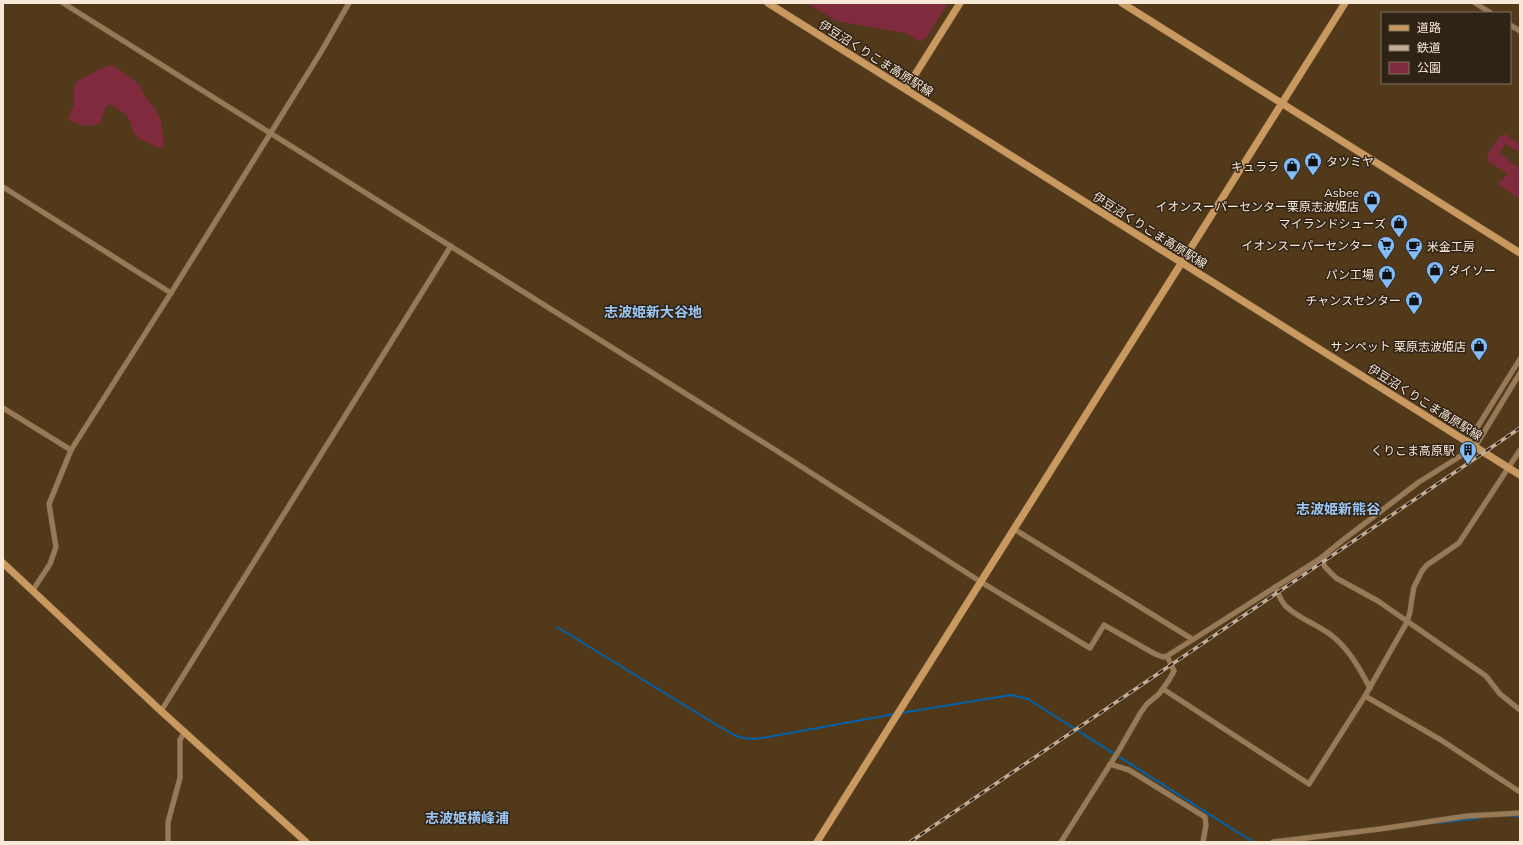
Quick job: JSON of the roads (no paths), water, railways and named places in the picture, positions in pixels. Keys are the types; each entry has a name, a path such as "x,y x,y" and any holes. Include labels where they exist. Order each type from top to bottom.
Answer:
{"street":[{"path":"63,3 771,447 981,582 1090,648 1104,625 1155,654 1163,657 1167,656 1276,587 1321,558 1419,482 1475,447 1520,373"},
{"path":"33,590 50,564 56,548 48,504 71,450 171,293 350,3"},
{"name":"伊豆沼くりこま高原駅線","path":"768,3 1520,475"},
{"path":"906,90 960,3"},
{"path":"1122,3 1520,253"},
{"path":"817,842 1345,3"},
{"path":"1475,3 1489,12"},
{"path":"1511,26 1520,31"},
{"path":"3,188 171,293"},
{"path":"161,711 451,246"},
{"path":"1468,442 1519,362"},
{"path":"1494,400 1505,398"},
{"path":"3,408 71,450"},
{"path":"1163,689 1309,784 1370,688 1407,622 1414,587 1422,571 1427,565 1454,548 1459,543 1520,450"},
{"path":"1014,529 1192,639"},
{"path":"1321,558 1325,567 1336,578 1378,601 1486,676 1500,694 1520,710"},
{"path":"3,563 161,711 185,731 306,842"},
{"path":"1276,587 1281,600 1287,608 1338,640 1352,656 1370,688"},
{"path":"1061,842 1112,762 1141,712 1163,689 1174,671 1167,656"},
{"path":"1365,696 1441,740 1520,792"},
{"path":"168,842 170,815 180,778 180,740 185,731"},
{"path":"1112,762 1129,770 1205,818 1206,825 1203,842"},
{"path":"1273,842 1380,829 1467,816 1520,813"}],"waterway":[{"path":"557,627 736,736 756,739 895,714"},
{"path":"901,713 1011,695 1028,699 1253,842"},
{"path":"1510,816 1520,816"},
{"path":"1437,823 1480,818"}],"railway":[{"path":"910,842 1520,428"}],"place":[{"name":"タツミヤ","path":"1313,176"},
{"name":"キュララ","path":"1292,181"},
{"name":"Asbee イオンスーパーセンター栗原志波姫店","path":"1372,214"},
{"name":"マイランドシューズ","path":"1399,238"},
{"name":"イオンスーパーセンター","path":"1386,260"},
{"name":"米金工房","path":"1414,261"},
{"name":"ダイソー","path":"1435,285"},
{"name":"パン工場","path":"1387,289"},
{"name":"チャンスセンター","path":"1414,315"},
{"name":"サンペット 栗原志波姫店","path":"1479,361"},
{"name":"くりこま高原駅","path":"1468,465"}],"district":[{"name":"志波姫新大谷地","path":"653,312"},
{"name":"志波姫新熊谷","path":"1338,509"},
{"name":"志波姫横峰浦","path":"467,818"}]}
